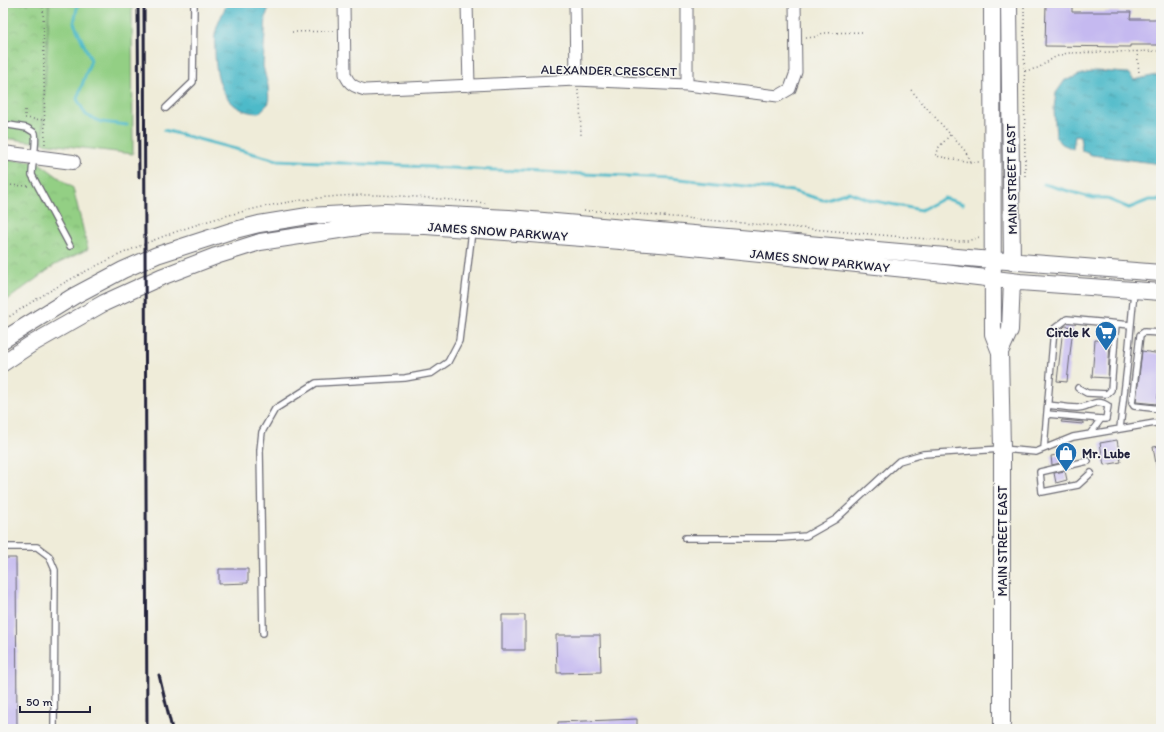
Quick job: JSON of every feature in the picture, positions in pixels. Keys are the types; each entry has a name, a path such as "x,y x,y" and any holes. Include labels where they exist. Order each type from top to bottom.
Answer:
{"main road":[{"name":"MAIN STREET EAST","path":"992,3 993,334 1000,352 1002,449 1002,729"},
{"name":"MAIN STREET EAST","path":"1009,3 1012,262"},
{"name":"JAMES SNOW PARKWAY","path":"3,340 74,296 123,270 157,256 231,231 259,224 308,216 385,212 509,218 1012,262 1161,273"},
{"name":"JAMES SNOW PARKWAY","path":"3,364 30,345 104,303 216,256 260,242 372,225 473,229 673,245 1016,282 1161,292"},
{"name":"MAIN STREET EAST","path":"1000,352 1010,330 1016,282"}],"street":[{"name":"ALEXANDER CRESCENT","path":"344,3 345,74 347,79 355,88 366,90 576,80 687,85 778,96 790,89 796,72 795,3"},
{"path":"467,3 469,86"},
{"path":"575,3 576,80"},
{"path":"687,3 687,85"},
{"path":"3,153 73,162"},
{"name":"MAIN STREET EAST","path":"1012,262 1016,282"}],"lane":[{"path":"166,108 193,82 194,3"},
{"path":"3,124 24,127 35,133 40,158 32,170 32,175 70,246"},
{"path":"263,633 260,450 262,432 275,410 316,383 405,378 432,373 448,362 459,341 473,229"},
{"path":"1120,428 1135,290"},
{"path":"1044,448 1054,329 1067,319 1132,325"},
{"path":"1078,388 1087,393 1107,394 1111,390 1116,324"},
{"path":"1161,333 1144,332 1140,335 1132,403 1134,406 1161,409"},
{"path":"1047,414 1101,419 1106,418 1108,412 1108,406 1104,402 1094,403 1079,408 1048,405"},
{"path":"1090,434 1101,419"},
{"path":"685,538 782,538 806,536 836,519 899,461 923,454 1002,449 1036,452 1073,437 1161,422"},
{"path":"1088,461 1040,472 1042,492 1078,485 1091,473"},
{"path":"3,547 37,547 49,556 55,570 54,729"}],"path":[{"path":"40,158 43,3"},
{"path":"1024,3 1025,179"},
{"path":"292,32 345,31"},
{"path":"795,38 815,37 823,33 865,32"},
{"path":"1137,51 1139,73"},
{"path":"1025,71 1038,68 1055,57 1067,53 1161,51"},
{"path":"576,80 580,99 581,135"},
{"path":"911,90 966,153 970,162"},
{"path":"24,127 25,110"},
{"path":"25,118 44,120"},
{"path":"950,134 940,147 936,156 970,162 980,162"},
{"path":"3,185 28,186 35,182"},
{"path":"973,239 980,236 984,237"}],"green space":[{"path":"3,3 49,3 42,143 3,138"},
{"path":"49,3 132,3 133,154 42,143"},
{"path":"3,159 38,162 73,188 88,249 55,265 3,303"}],"water":[{"path":"227,3 270,3 266,16 263,66 268,86 269,103 259,113 247,111 237,107 230,101 220,83 215,61 215,37"},
{"path":"1095,71 1128,73 1134,80 1161,74 1161,164 1092,155 1082,151 1080,136 1075,135 1073,149 1060,143 1056,137 1054,109 1056,93 1065,80"}],"building":[{"path":"1046,3 1072,3 1072,12 1131,12 1130,19 1161,19 1161,45 1130,45 1130,47 1045,46"},
{"path":"1065,326 1073,327 1067,382 1057,381 1063,328"},
{"path":"1095,340 1110,341 1108,378 1092,377"},
{"path":"1142,351 1161,354 1161,372 1157,404 1136,402"},
{"path":"1062,420 1083,422 1083,424 1061,422"},
{"path":"1117,440 1121,462 1104,465 1100,443"},
{"path":"1161,446 1161,469 1157,469 1153,447"},
{"path":"1062,454 1064,462 1052,465 1051,456"},
{"path":"1065,471 1067,480 1056,483 1054,473"},
{"path":"3,558 16,558 17,729 3,729"},
{"path":"219,569 248,569 248,583 219,584"},
{"path":"502,615 525,615 525,650 502,650"},
{"path":"556,635 600,635 601,672 557,673"},
{"path":"637,719 637,729 558,729 558,722"}],"waterway":[{"path":"78,3 74,23 91,60 77,99 86,115 101,122 127,125"},
{"path":"164,130 277,160 670,178 792,191 823,200 849,192 870,200 921,210 944,198 963,204"},
{"path":"1044,184 1093,198 1105,198 1129,208 1149,200 1161,200"}],"railway":[{"path":"138,3 139,177"},
{"path":"144,3 147,729"},
{"path":"159,675 172,729"}],"place":[{"name":"Circle K","path":"1106,352"},
{"name":"Mr. Lube","path":"1066,472"}]}
